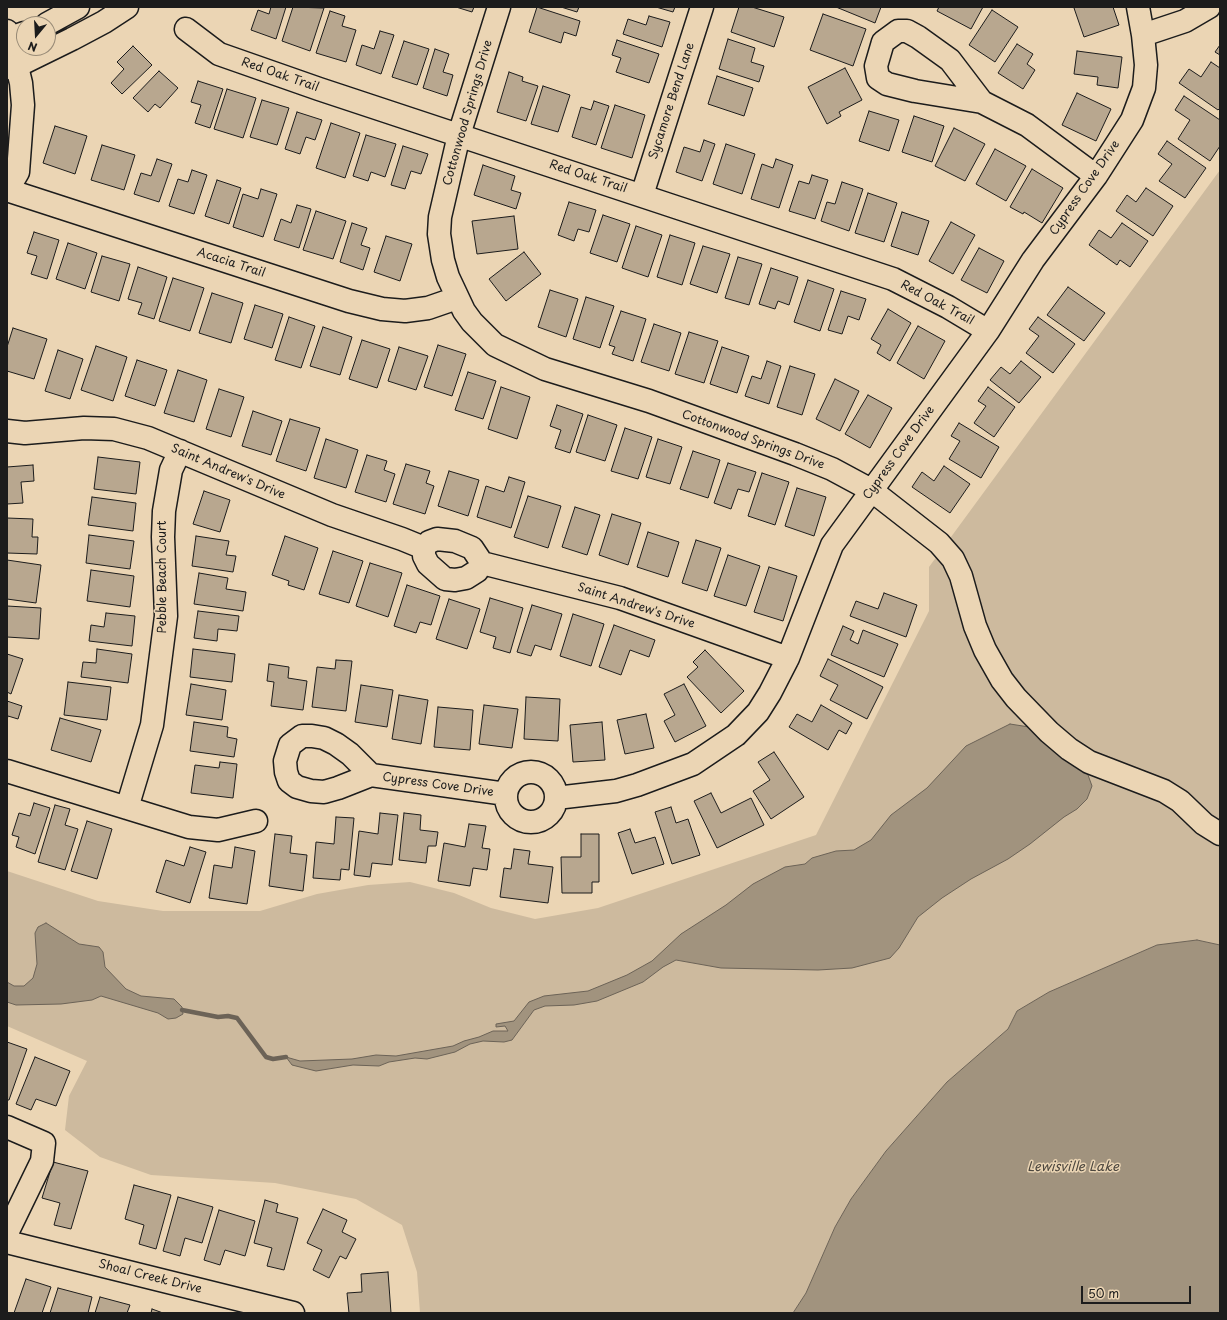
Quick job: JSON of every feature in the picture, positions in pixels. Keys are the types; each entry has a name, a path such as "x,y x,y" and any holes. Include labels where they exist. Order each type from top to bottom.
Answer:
{"street":[{"path":"56,19 78,7"},
{"path":"12,67 104,22 127,7"},
{"name":"Cottonwood Springs Drive","path":"499,7 459,136 440,223 443,260 457,298 468,316 486,337 495,345 545,368 649,402 795,454 832,469 872,490 939,543 953,559 961,576 975,626 985,650 1002,680 1016,698 1049,732 1069,749 1089,762 1164,791 1180,802 1204,824 1220,834"},
{"name":"Sycamore Bend Lane","path":"642,195 702,7"},
{"name":"Cypress Cove Drive","path":"556,798 598,794 637,785 693,764 736,735 758,712 770,693 788,658 832,545 988,331 1033,260 1096,176 1132,120 1144,88 1146,65 1144,35 1138,7"},
{"path":"1144,35 1166,29 1185,21 1209,7"},
{"name":"Red Oak Trail","path":"186,29 219,54 459,136 642,195 893,279 948,306 988,331"},
{"path":"982,102 950,60 918,37 907,31 898,30 883,42 876,66 878,78 887,84 915,91 982,102 1027,126 1096,176"},
{"path":"7,190 18,172 22,140 23,105 12,67 12,35"},
{"name":"Acacia Trail","path":"7,190 349,301 382,309 405,311 420,309 457,298"},
{"name":"Saint Andrew's Drive","path":"13,435 84,428 114,430 148,438 332,515 424,548"},
{"name":"Pebble Beach Court","path":"127,808 152,725 166,616 163,537 164,511 172,470 180,451"},
{"path":"437,539 455,540 472,548 482,563 477,571 466,578 455,580 445,578 428,564 424,556 424,548 430,542 437,539"},
{"name":"Saint Andrew's Drive","path":"482,563 620,598 788,658"},
{"path":"7,771 193,828 218,830 256,821"},
{"name":"Cypress Cove Drive","path":"532,772 542,774 550,780 555,788 556,798 554,807 548,815 539,820 530,822 520,819 512,813 507,804 506,794 508,785 514,778 523,773 532,772"},
{"name":"Cypress Cove Drive","path":"371,775 506,794"},
{"path":"7,1127 44,1143 42,1161 7,1233"},
{"name":"Shoal Creek Drive","path":"7,1242 293,1313"}],"shaded area":[{"path":"1220,170 1220,945 1197,940 1157,945 1049,992 1017,1011 1008,1029 947,1082 886,1151 851,1199 835,1227 806,1293 793,1313 420,1313 417,1272 402,1225 356,1199 275,1183 151,1175 100,1157 65,1130 69,1096 87,1061 7,1026 7,871 98,901 163,911 260,911 317,894 368,885 410,882 454,893 491,908 535,919 598,908 816,835 929,611 929,567"}],"water":[{"path":"1010,724 1029,727 1079,764 1088,775 1092,786 1087,799 1077,809 1064,817 1030,844 1008,859 971,879 942,898 918,917 899,948 890,958 852,968 818,970 721,968 676,960 663,967 643,982 597,1001 574,1005 545,1006 534,1010 512,1040 504,1042 483,1041 470,1044 455,1052 427,1059 415,1058 389,1062 379,1066 353,1065 316,1071 292,1065 286,1057 300,1061 352,1059 376,1055 396,1056 453,1046 493,1031 508,1031 505,1026 496,1027 496,1024 514,1021 529,1002 544,996 588,991 627,975 652,961 681,934 726,905 753,884 785,867 805,864 812,858 836,851 854,850 871,840 891,815 927,788 966,746"},
{"path":"46,923 79,944 99,947 103,952 105,967 126,989 141,996 174,999 182,1007 183,1014 176,1018 168,1019 158,1013 101,996 92,1000 61,1004 16,1005 7,1002 7,982 14,986 24,986 33,978 37,964 35,933 38,927"},
{"name":"Lewisville Lake","path":"1197,940 1220,945 1220,1313 793,1313 806,1293 835,1227 851,1199 886,1151 947,1082 1008,1029 1017,1011 1049,992 1157,945"}],"building":[{"path":"271,7 286,7 276,39 251,30 258,10 269,14"},
{"path":"293,7 324,8 310,51 282,41"},
{"path":"456,7 474,7 472,12"},
{"path":"537,7 580,21 576,36 564,32 561,43 529,32"},
{"path":"561,7 579,7 577,12"},
{"path":"656,7 675,7 673,12"},
{"path":"739,7 752,7 784,17 774,47 731,32"},
{"path":"836,7 881,7 875,23"},
{"path":"939,7 983,7 971,29 937,11"},
{"path":"1113,7 1119,25 1084,37 1074,8"},
{"path":"992,10 1018,27 995,62 969,45"},
{"path":"330,11 345,16 342,26 356,30 346,62 316,53"},
{"path":"823,14 866,29 853,66 810,50"},
{"path":"649,16 670,22 662,47 623,34 628,19 646,25"},
{"path":"380,31 394,35 381,74 356,65 362,45 374,49"},
{"path":"728,39 755,48 751,62 764,66 759,82 719,69"},
{"path":"617,40 659,54 649,83 616,72 621,58 612,55"},
{"path":"404,41 429,49 417,85 392,77"},
{"path":"1017,44 1033,54 1027,64 1035,70 1023,89 998,73"},
{"path":"1220,45 1220,55 1215,52"},
{"path":"133,46 152,65 122,94 111,83 124,69 117,62"},
{"path":"435,49 449,54 443,72 453,75 447,96 423,88"},
{"path":"1077,51 1122,57 1118,88 1097,85 1098,77 1074,74"},
{"path":"1211,62 1220,68 1220,108 1218,110 1179,83 1189,69 1201,77"},
{"path":"845,68 862,100 839,112 841,116 827,124 808,87"},
{"path":"159,71 178,88 160,108 155,104 148,112 133,98"},
{"path":"509,72 523,77 522,81 538,86 526,121 497,112"},
{"path":"717,76 753,88 744,116 708,104"},
{"path":"198,81 223,89 210,128 195,123 201,105 191,102"},
{"path":"543,86 570,95 558,132 531,124"},
{"path":"227,89 256,98 243,138 214,129"},
{"path":"1077,93 1111,109 1096,141 1062,125"},
{"path":"1184,96 1220,120 1220,146 1210,161 1178,139 1190,120 1175,110"},
{"path":"262,100 289,108 277,145 250,137"},
{"path":"594,101 609,106 596,145 572,137 581,107 591,110"},
{"path":"615,105 645,115 632,158 601,148"},
{"path":"869,111 899,120 889,151 859,141"},
{"path":"297,112 322,120 315,140 306,137 300,154 285,149"},
{"path":"914,116 944,126 932,162 902,152"},
{"path":"331,123 360,133 345,178 316,168"},
{"path":"55,126 87,136 75,174 43,163"},
{"path":"954,128 985,144 965,181 935,166"},
{"path":"366,135 396,144 385,177 371,172 368,181 353,176"},
{"path":"704,140 715,144 702,181 676,172 684,147 700,152"},
{"path":"1167,141 1206,168 1185,198 1159,181 1172,164 1158,154"},
{"path":"726,144 755,154 742,194 713,184"},
{"path":"102,145 135,155 124,190 91,180"},
{"path":"403,146 428,154 421,174 411,171 405,189 391,185"},
{"path":"995,149 1026,166 1006,201 976,184"},
{"path":"157,159 172,164 159,202 134,194 141,173 151,176"},
{"path":"776,159 793,165 779,208 751,199 762,164 773,168"},
{"path":"483,165 515,176 511,190 521,193 516,209 474,195"},
{"path":"1032,169 1063,188 1042,223 1024,212 1023,214 1010,207"},
{"path":"192,170 207,175 194,214 169,206 178,179 188,182"},
{"path":"812,175 828,180 815,219 789,211 799,181 809,184"},
{"path":"217,180 241,188 229,224 205,216"},
{"path":"842,182 863,189 849,231 821,221 827,202 835,204"},
{"path":"1146,188 1173,206 1153,236 1116,211 1127,195 1136,202"},
{"path":"261,189 277,194 263,237 233,227 243,194 258,199"},
{"path":"868,193 897,203 884,242 855,233"},
{"path":"569,202 596,210 589,232 578,229 574,241 558,235"},
{"path":"297,205 311,209 299,248 274,240 281,219 291,223"},
{"path":"316,211 346,221 333,259 303,250"},
{"path":"902,212 929,221 918,255 891,246"},
{"path":"603,215 630,224 617,262 590,253"},
{"path":"514,216 518,249 477,254 472,221"},
{"path":"951,222 975,235 953,274 929,261"},
{"path":"352,223 367,228 361,245 370,248 363,270 340,262"},
{"path":"1122,223 1148,241 1130,267 1120,260 1117,265 1089,245 1099,230 1111,238"},
{"path":"636,226 662,235 648,277 622,268"},
{"path":"34,232 59,240 47,279 31,274 37,256 27,253"},
{"path":"670,235 695,243 682,285 657,277"},
{"path":"386,236 412,244 400,281 374,272"},
{"path":"68,243 97,253 85,289 56,279"},
{"path":"703,246 730,254 717,293 690,284"},
{"path":"979,248 1004,261 987,293 961,280"},
{"path":"524,252 541,274 506,301 489,279"},
{"path":"102,256 130,264 119,301 91,292"},
{"path":"738,257 762,264 749,305 725,298"},
{"path":"138,267 167,277 154,319 138,314 142,303 128,299"},
{"path":"771,268 798,277 789,305 778,301 775,309 759,304"},
{"path":"173,278 204,288 190,331 159,321"},
{"path":"808,280 834,289 820,331 794,322"},
{"path":"1068,287 1105,313 1084,341 1047,315"},
{"path":"550,290 578,299 566,337 538,327"},
{"path":"841,291 866,299 859,320 848,316 842,334 828,330"},
{"path":"212,293 243,303 231,343 199,333"},
{"path":"586,297 614,306 600,348 573,339"},
{"path":"255,305 283,314 272,348 244,339"},
{"path":"888,309 911,323 890,361 877,353 881,345 871,339"},
{"path":"621,311 646,319 633,361 612,354 615,347 609,345"},
{"path":"289,317 315,326 301,368 275,360"},
{"path":"1038,317 1075,344 1053,373 1026,353 1039,336 1029,329"},
{"path":"654,324 681,333 669,371 641,362"},
{"path":"918,326 945,341 924,379 897,363"},
{"path":"323,327 352,337 340,375 310,366"},
{"path":"13,328 47,339 34,379 7,371 7,347"},
{"path":"689,332 718,341 704,383 675,374"},
{"path":"362,340 390,349 377,388 349,379"},
{"path":"438,345 466,354 452,396 424,387"},
{"path":"96,346 127,357 113,401 81,390"},
{"path":"399,347 428,356 416,390 388,381"},
{"path":"722,347 749,356 737,393 710,384"},
{"path":"58,350 83,359 70,399 45,391"},
{"path":"137,360 167,370 155,406 125,396"},
{"path":"767,361 781,366 769,404 745,396 752,376 761,379"},
{"path":"1021,361 1041,377 1019,403 990,380 1001,367 1010,374"},
{"path":"790,366 815,374 802,415 777,407"},
{"path":"178,370 207,380 194,422 164,413"},
{"path":"468,372 496,381 483,419 455,410"},
{"path":"835,379 859,391 840,431 816,419"},
{"path":"501,387 530,397 517,439 488,429"},
{"path":"988,387 1015,407 994,437 974,423 986,406 978,401"},
{"path":"219,389 244,397 231,437 206,429"},
{"path":"868,395 892,408 870,448 845,434"},
{"path":"557,405 583,414 570,453 555,448 561,430 550,426"},
{"path":"253,411 282,421 271,455 242,446"},
{"path":"588,415 617,425 605,461 576,452"},
{"path":"290,419 320,428 306,471 276,461"},
{"path":"959,423 999,447 981,478 949,459 960,441 951,436"},
{"path":"625,428 652,437 638,479 611,471"},
{"path":"326,439 358,450 346,488 314,478"},
{"path":"658,439 682,447 670,484 646,477"},
{"path":"693,451 720,460 708,498 680,489"},
{"path":"367,455 387,461 384,470 395,474 386,502 355,492"},
{"path":"98,457 140,462 136,494 94,489"},
{"path":"728,463 756,472 749,492 738,489 731,509 714,503"},
{"path":"406,464 430,471 426,483 434,486 425,514 393,504"},
{"path":"33,465 34,481 21,482 23,503 7,504 7,467"},
{"path":"944,466 970,484 950,513 912,487 922,472 934,481"},
{"path":"449,471 479,480 468,516 438,506"},
{"path":"762,473 789,482 775,525 748,516"},
{"path":"509,477 525,482 511,528 477,517 486,486 504,492"},
{"path":"797,488 826,497 814,536 785,526"},
{"path":"204,491 230,500 220,532 193,524"},
{"path":"528,496 561,506 548,548 514,537"},
{"path":"92,497 136,503 133,531 88,525"},
{"path":"575,507 600,515 587,555 562,547"},
{"path":"612,514 641,523 628,565 599,555"},
{"path":"7,518 33,519 32,537 38,537 37,554 7,553"},
{"path":"648,532 679,542 668,577 637,567"},
{"path":"89,535 134,541 130,569 86,563"},
{"path":"196,536 229,541 226,555 236,556 233,572 192,566"},
{"path":"285,536 318,548 304,590 288,585 289,581 272,575"},
{"path":"696,540 721,548 707,591 682,583"},
{"path":"333,551 363,561 349,603 319,594"},
{"path":"728,555 760,566 746,606 714,596"},
{"path":"7,560 41,565 36,603 7,599"},
{"path":"370,563 402,573 388,617 356,606"},
{"path":"769,567 797,576 783,621 754,612"},
{"path":"91,570 134,576 130,607 87,601"},
{"path":"199,573 228,578 226,589 246,592 243,611 194,604"},
{"path":"407,585 440,596 431,625 420,622 416,633 394,626"},
{"path":"884,593 917,605 906,637 850,616 856,601 878,609"},
{"path":"490,598 523,608 510,653 493,648 496,637 480,632"},
{"path":"449,599 480,609 467,649 436,639"},
{"path":"532,605 562,614 551,650 535,645 531,656 517,652"},
{"path":"7,606 41,608 39,639 7,637"},
{"path":"198,611 239,616 237,631 218,629 217,641 194,638"},
{"path":"106,613 135,616 132,646 89,641 91,625 104,627"},
{"path":"573,614 604,624 591,666 560,656"},
{"path":"614,625 655,640 649,657 630,650 621,675 599,667"},
{"path":"843,626 854,631 850,640 858,644 863,630 898,644 884,677 831,655"},
{"path":"97,649 132,654 128,683 81,677 83,662 96,663"},
{"path":"193,649 235,654 232,682 190,677"},
{"path":"705,650 744,691 721,713 687,677 698,667 693,662"},
{"path":"7,654 23,659 11,694 7,692"},
{"path":"828,659 883,687 867,719 830,700 838,685 820,676"},
{"path":"336,660 352,661 346,711 312,707 317,667 335,669"},
{"path":"269,664 289,667 288,678 307,681 303,710 271,706 274,682 267,681"},
{"path":"68,682 111,687 107,720 64,715"},
{"path":"191,684 226,690 222,720 186,715"},
{"path":"684,684 706,726 675,742 664,721 675,715 664,694"},
{"path":"361,685 393,690 387,727 355,722"},
{"path":"399,695 428,700 421,744 392,739"},
{"path":"526,697 560,699 558,741 524,739"},
{"path":"7,701 22,706 18,719 8,716 7,720"},
{"path":"484,705 518,709 512,748 479,744"},
{"path":"821,705 852,723 846,734 839,730 828,750 789,727 797,714 812,722"},
{"path":"438,707 473,710 470,750 434,747"},
{"path":"646,714 654,748 625,754 617,720"},
{"path":"60,718 101,730 91,762 51,750"},
{"path":"194,722 228,727 227,737 237,739 234,757 190,751"},
{"path":"602,722 605,760 573,762 570,725"},
{"path":"774,752 804,797 771,819 753,791 770,780 758,762"},
{"path":"220,762 237,764 233,798 191,793 195,765 219,768"},
{"path":"711,793 721,813 751,798 764,825 717,848 694,801"},
{"path":"34,803 50,808 35,854 16,847 19,837 12,835 19,813 30,816"},
{"path":"55,805 70,809 65,825 78,829 65,870 38,862"},
{"path":"671,807 676,823 688,819 700,855 672,864 655,812"},
{"path":"380,813 398,815 392,865 372,863 370,877 354,875 359,831 378,834"},
{"path":"404,813 421,815 420,830 438,832 436,846 428,846 426,863 399,860"},
{"path":"336,817 354,818 349,870 341,869 340,880 313,878 316,842 334,844"},
{"path":"87,821 112,829 97,879 71,871"},
{"path":"469,824 486,826 482,848 490,849 487,870 473,868 470,886 438,881 444,843 465,847"},
{"path":"630,829 635,843 655,837 664,864 632,874 618,833"},
{"path":"275,834 292,836 290,853 307,855 303,891 269,886"},
{"path":"581,834 599,834 599,882 592,882 592,893 562,893 561,857 581,857"},
{"path":"190,847 206,852 190,903 156,892 166,860 184,866"},
{"path":"235,847 255,851 247,904 209,898 214,865 232,868"},
{"path":"514,849 530,851 528,864 553,867 548,903 500,897 504,868 511,869"},
{"path":"7,1042 27,1049 9,1100 7,1100"},
{"path":"35,1057 70,1071 56,1106 36,1099 31,1110 16,1104"},
{"path":"53,1162 88,1171 71,1229 54,1225 60,1203 42,1198"},
{"path":"134,1185 171,1195 156,1249 139,1244 144,1225 125,1219"},
{"path":"178,1197 213,1207 202,1243 185,1238 180,1256 163,1251"},
{"path":"265,1200 278,1204 276,1212 298,1218 284,1270 267,1266 272,1248 254,1243"},
{"path":"323,1209 347,1220 342,1232 356,1239 346,1259 340,1256 329,1278 313,1270 322,1250 307,1243"},
{"path":"219,1210 255,1221 245,1256 225,1250 220,1265 204,1260"},
{"path":"388,1272 391,1313 349,1313 347,1293 362,1292 361,1274"},
{"path":"26,1279 51,1287 42,1313 14,1313"},
{"path":"58,1288 92,1297 88,1313 50,1313"},
{"path":"100,1297 130,1305 127,1313 95,1313"},
{"path":"152,1309 163,1313 151,1313"}],"waterway":[{"path":"182,1010 218,1017 228,1016 237,1018 266,1057 273,1059 286,1057"}]}
